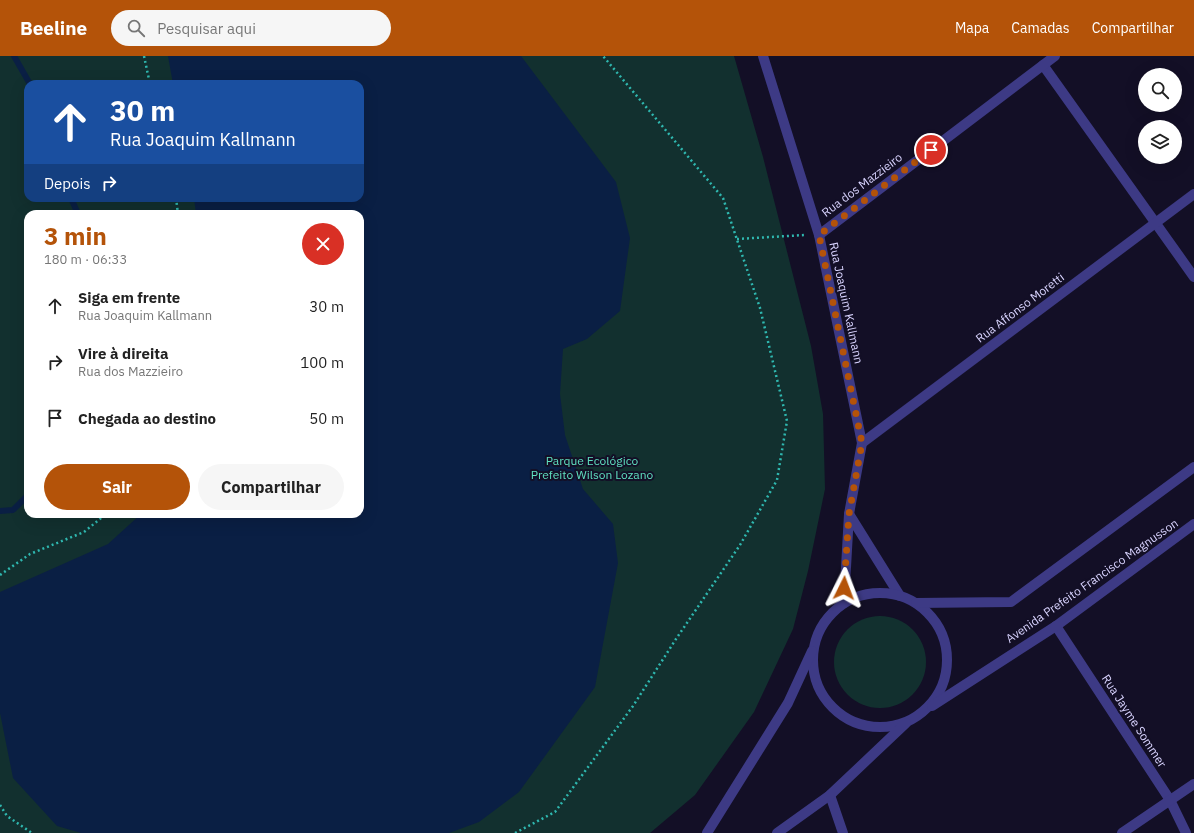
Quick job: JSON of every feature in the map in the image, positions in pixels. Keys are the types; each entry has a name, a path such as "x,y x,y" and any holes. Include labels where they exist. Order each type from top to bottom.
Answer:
{"street":[{"name":"Rua Joaquim Kallmann","path":"763,56 819,235 862,443 849,514 844,603"},
{"name":"Rua dos Mazzieiro","path":"819,235 1055,56"},
{"path":"1043,65 1194,277"},
{"name":"Rua Affonso Moretti","path":"862,443 1194,194"},
{"path":"916,603 1011,602 1194,467"},
{"path":"849,514 900,596"},
{"name":"Avenida Prefeito Francisco Magnusson","path":"924,711 1056,626 1194,524"},
{"path":"708,833 788,702 821,628 831,614 844,603 862,595 881,592 900,596 916,603 932,616 942,634 947,655 945,676 938,695 924,711 907,722 830,795 777,833"},
{"name":"Rua Jayme Sommer","path":"1056,626 1170,800 1186,833"},
{"path":"815,643 813,665 818,686 829,704 845,718 865,726 886,727 907,722"},
{"path":"1122,833 1194,784"},
{"path":"830,795 843,833"}],"path":[{"path":"144,56 149,80"},
{"path":"515,833 555,812 633,706 676,639 740,545 777,480 787,421 760,308 723,198 604,56"},
{"path":"737,239 819,235"},
{"path":"0,574 30,554 84,532 101,518"},
{"path":"0,806 8,816 32,833"}],"green space":[{"name":"Parque Ecológico Prefeito Wilson Lozano","path":"0,56 734,56 763,157 811,346 823,414 825,489 808,571 793,629 754,712 695,795 650,833 0,833"},
{"path":"871,616 889,616 906,623 919,636 926,653 926,671 919,688 906,701 889,708 871,708 854,701 841,688 834,671 834,653 841,636 854,623"}],"water":[{"name":"Parque Ecológico Prefeito Wilson Lozano","path":"168,56 521,56 616,182 630,238 620,311 587,339 563,349 560,394 565,435 583,489 613,524 618,563 595,687 519,792 479,822 449,833 81,833 57,826 13,778 0,713 0,592 108,544 137,518 364,518 364,210 196,210 194,202 364,202 364,80 172,80"}],"waterway":[{"path":"14,56 28,80"},
{"path":"73,202 76,210"},
{"path":"0,511 13,510 24,499"}],"route":[{"path":"844,588 849,514 862,443 819,235 931,150"}]}
